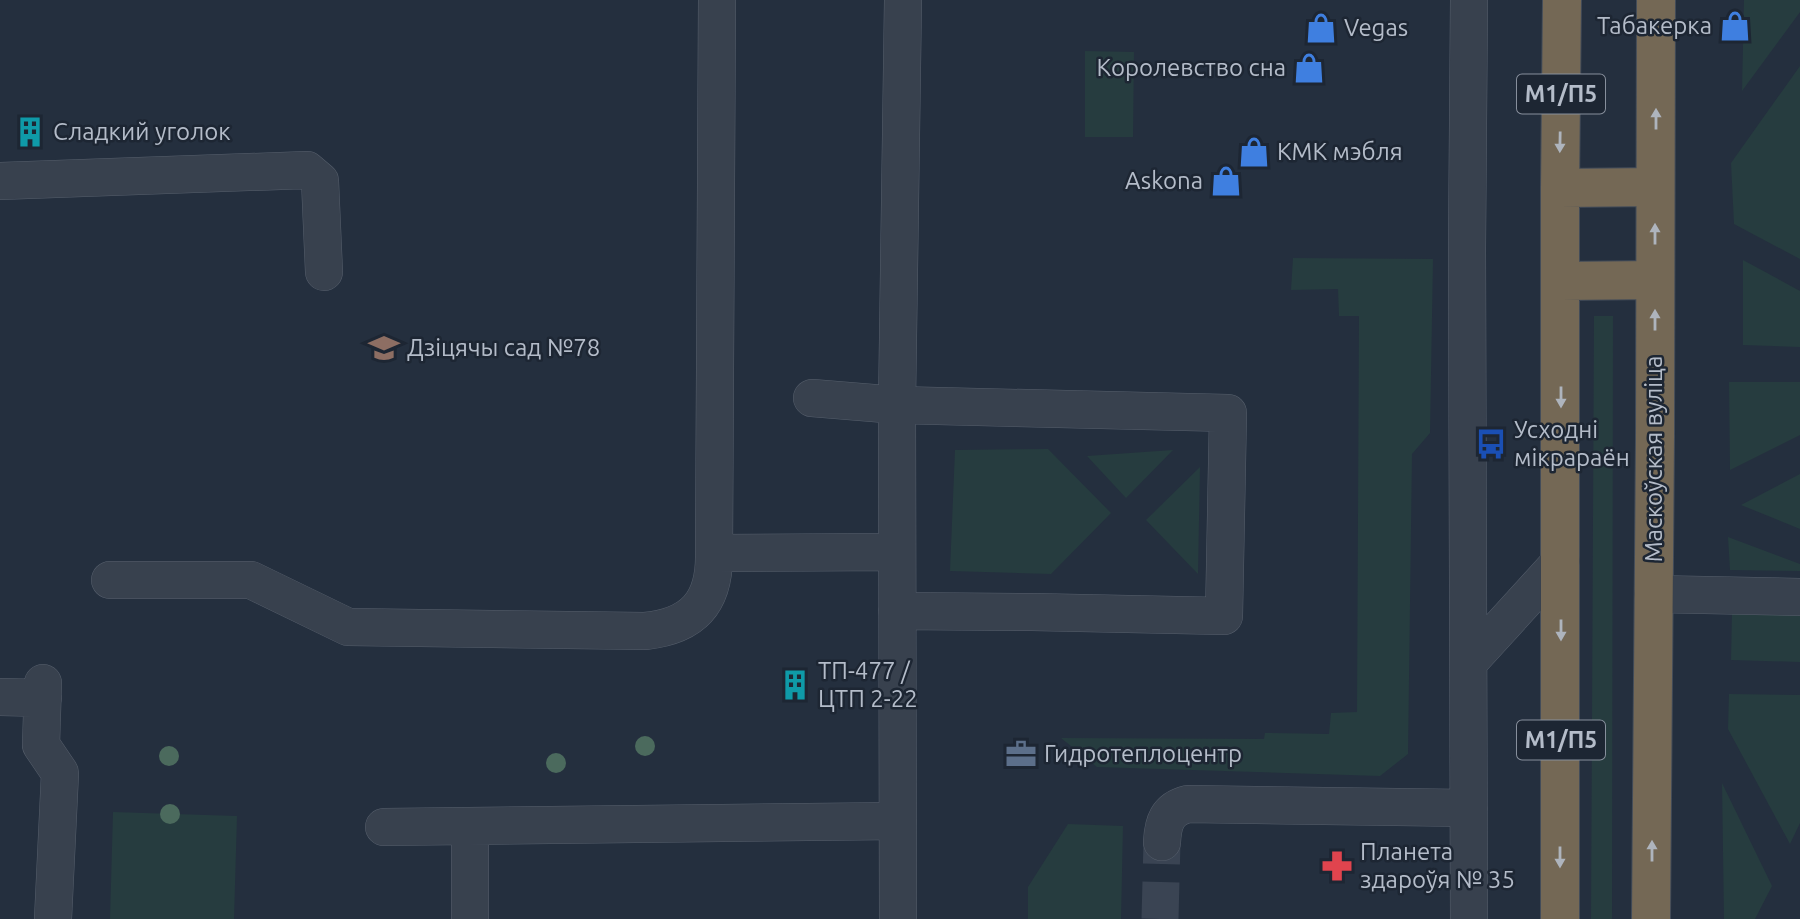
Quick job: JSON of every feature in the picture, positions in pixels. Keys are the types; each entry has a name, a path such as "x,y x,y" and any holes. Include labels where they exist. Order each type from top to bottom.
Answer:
{"highway":[{"name":"М1/П5","path":"1560,919 1562,0"},
{"name":"Маскоўская вуліца","path":"1651,919 1656,437 1656,0"},
{"path":"1560,188 1655,187"},
{"path":"1561,281 1655,280"}],"lane":[{"path":"110,580 251,580 348,627 645,631 664,629 684,622 699,607 710,587 714,568 716,0"},
{"path":"898,919 897,405 902,0"},
{"path":"1469,0 1469,919"},
{"path":"0,181 307,170 320,181 324,272"},
{"path":"812,398 897,405 1228,413 1224,615 897,611"},
{"path":"714,554 897,552"},
{"path":"1469,662 1561,561"},
{"path":"1653,594 1800,597"},
{"path":"0,697 43,691 41,745 60,773 53,919"},
{"path":"1162,842 1163,828 1168,816 1173,810 1188,804 1469,808"},
{"path":"384,827 898,821"},
{"path":"470,827 470,919"}],"green space":[{"path":"1744,0 1800,0 1800,12 1742,91"},
{"path":"1085,51 1134,52 1133,137 1085,137"},
{"path":"1800,66 1800,259 1734,224 1731,163"},
{"path":"1293,258 1433,259 1430,433 1412,454 1408,754 1380,776 1097,767 1061,738 1264,739 1265,733 1329,734 1331,713 1357,712 1359,316 1339,316 1338,289 1291,290"},
{"path":"1743,260 1800,291 1800,347 1743,345"},
{"path":"1594,316 1613,316 1612,919 1591,919"},
{"path":"1729,382 1800,382 1800,435 1730,470"},
{"path":"1048,449 1111,513 1051,574 950,571 955,450"},
{"path":"1173,450 1126,498 1087,456"},
{"path":"1200,467 1198,574 1146,520"},
{"path":"1800,474 1800,529 1741,505"},
{"path":"1728,537 1800,564 1800,571 1730,570"},
{"path":"1732,611 1800,614 1800,662 1731,660"},
{"path":"1729,694 1800,695 1800,823 1790,844 1728,729"},
{"path":"1722,783 1772,886 1755,919 1724,919"},
{"path":"113,812 237,816 234,919 110,919"},
{"path":"1068,824 1123,826 1121,919 1028,919 1028,887"}],"tunnel":[{"path":"1160,919 1162,842"}],"place":[{"name":"Табакерка","path":"1735,26"},
{"name":"Vegas","path":"1321,28"},
{"name":"Королевство сна","path":"1309,68"},
{"name":"Сладкий уголок","path":"30,132"},
{"name":"КМК мэбля","path":"1254,152"},
{"name":"Askona","path":"1226,181"},
{"name":"Дзіцячы сад №78","path":"384,348"},
{"name":"Усходні мікрараён","path":"1491,444"},
{"name":"ТП-477 / ЦТП 2-22","path":"795,685"},
{"name":"Гидротеплоцентр","path":"1021,754"},
{"name":"Планета здароўя № 35","path":"1337,866"}]}
